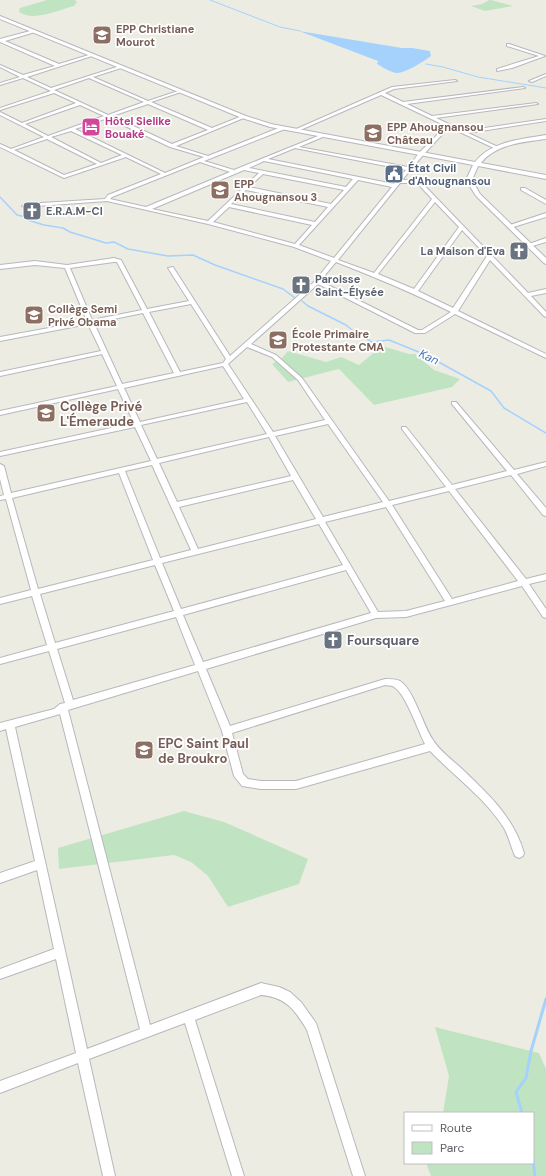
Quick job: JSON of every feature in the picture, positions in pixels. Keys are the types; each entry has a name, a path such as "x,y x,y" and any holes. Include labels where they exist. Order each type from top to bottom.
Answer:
{"street":[{"path":"0,16 93,56 244,117 283,128 478,163 546,177"},
{"path":"0,41 34,31"},
{"path":"0,41 59,66"},
{"path":"508,45 545,57"},
{"path":"0,84 93,56"},
{"path":"498,70 511,67 522,62 545,57"},
{"path":"0,66 172,146 208,157"},
{"path":"0,109 120,67"},
{"path":"531,81 546,75"},
{"path":"89,77 212,130"},
{"path":"296,130 393,88 455,80"},
{"path":"404,103 523,88"},
{"path":"11,150 180,91"},
{"path":"381,93 496,148"},
{"path":"22,124 81,103"},
{"path":"432,117 536,104"},
{"path":"0,113 46,138 100,164"},
{"path":"172,146 244,117"},
{"path":"465,132 546,120"},
{"path":"0,413 228,362 317,282 422,153 448,125"},
{"path":"107,200 110,196 283,128"},
{"path":"71,129 166,175"},
{"path":"146,209 323,135"},
{"path":"546,137 516,142 496,148 478,163 471,172 469,180 478,195 546,262"},
{"path":"0,144 62,176 67,176 125,156"},
{"path":"294,147 410,169"},
{"path":"263,160 397,184 469,180"},
{"path":"201,161 234,172"},
{"path":"243,168 348,189"},
{"path":"209,223 262,172"},
{"path":"296,246 357,178"},
{"path":"419,182 546,315"},
{"path":"245,188 332,206"},
{"path":"523,189 546,202"},
{"path":"375,275 436,199"},
{"path":"25,206 107,200 209,223 296,246 375,275 415,292 546,356"},
{"path":"227,205 316,224"},
{"path":"510,226 546,215"},
{"path":"415,292 462,227"},
{"path":"529,245 546,240"},
{"path":"317,282 417,332 423,332 454,312 490,257"},
{"path":"0,268 35,263 67,267 114,260 119,261 178,374"},
{"path":"67,267 196,552"},
{"path":"171,268 193,302 376,615"},
{"path":"526,295 546,291"},
{"path":"0,339 193,302"},
{"path":"247,345 274,356 283,362 300,379 386,503 450,602"},
{"path":"0,374 105,352"},
{"path":"0,454 249,400"},
{"path":"454,403 546,513"},
{"path":"4,497 330,422"},
{"path":"404,428 524,583 546,615"},
{"path":"0,601 449,487 546,464"},
{"path":"0,466 4,497 35,592 67,706 146,1031"},
{"path":"121,469 227,731 239,776 245,783 261,785 296,785 432,746"},
{"path":"175,505 295,477"},
{"path":"0,661 348,566"},
{"path":"109,1176 84,1055 41,864 5,726 56,712 67,706 376,615 406,614 546,577"},
{"path":"227,731 385,682 391,682 398,685 404,693 432,746 500,815 511,829 518,843 519,853"},
{"path":"0,878 41,864"},
{"path":"0,974 60,952"},
{"path":"0,1087 146,1031 262,989 271,989 284,994 300,1008 312,1028 359,1176"},
{"path":"188,1016 238,1176"}],"green space":[{"path":"47,0 75,0 77,2 74,6 39,16 25,15 19,12 20,8"},
{"path":"489,0 513,6 485,11 471,6 482,4"},
{"path":"382,346 409,354 415,354 434,370 460,379 452,387 374,405 339,369 288,382 272,364 281,359 288,351 326,362 341,357 359,365"},
{"path":"184,811 224,822 308,859 299,884 228,907 208,876 191,862 174,855 59,869 58,848"},
{"path":"435,1027 539,1053 546,1069 546,1176 431,1176 426,1164 534,1164 534,1112 443,1112 449,1076"}],"water":[{"path":"299,31 402,48 430,51 431,56 410,69 397,73 389,71 377,64 378,61"}],"waterway":[{"path":"210,0 280,27 300,31"},
{"path":"426,64 443,67 478,77 546,88"},
{"path":"0,197 17,215 26,217 28,220 44,225 63,228 70,232 106,243 114,242 128,249 168,256 193,255 215,265 283,289 295,298"},
{"name":"Kan","path":"302,301 308,306 346,325 357,334 372,342 389,340 426,355 491,391 504,408 546,433"},
{"name":"Kan","path":"522,1112 516,1092 526,1078 531,1051 546,999"},
{"name":"Kan","path":"534,1164 535,1176"}],"place":[{"name":"EPP Christiane Mourot","path":"102,35"},
{"name":"Hôtel Sielike Bouaké","path":"91,127"},
{"name":"EPP Ahougnansou Château","path":"373,133"},
{"name":"État Civil d'Ahougnansou","path":"394,174"},
{"name":"EPP Ahougnansou 3","path":"220,190"},
{"name":"E.R.A.M-CI","path":"32,211"},
{"name":"La Maison d'Eva","path":"519,251"},
{"name":"Paroisse Saint-Élysée","path":"301,285"},
{"name":"Collège Semi Privé Obama","path":"34,315"},
{"name":"École Primaire Protestante CMA","path":"278,340"},
{"name":"Collège Privé L'Émeraude","path":"46,413"},
{"name":"Foursquare","path":"333,640"},
{"name":"EPC Saint Paul de Broukro","path":"144,750"}]}
